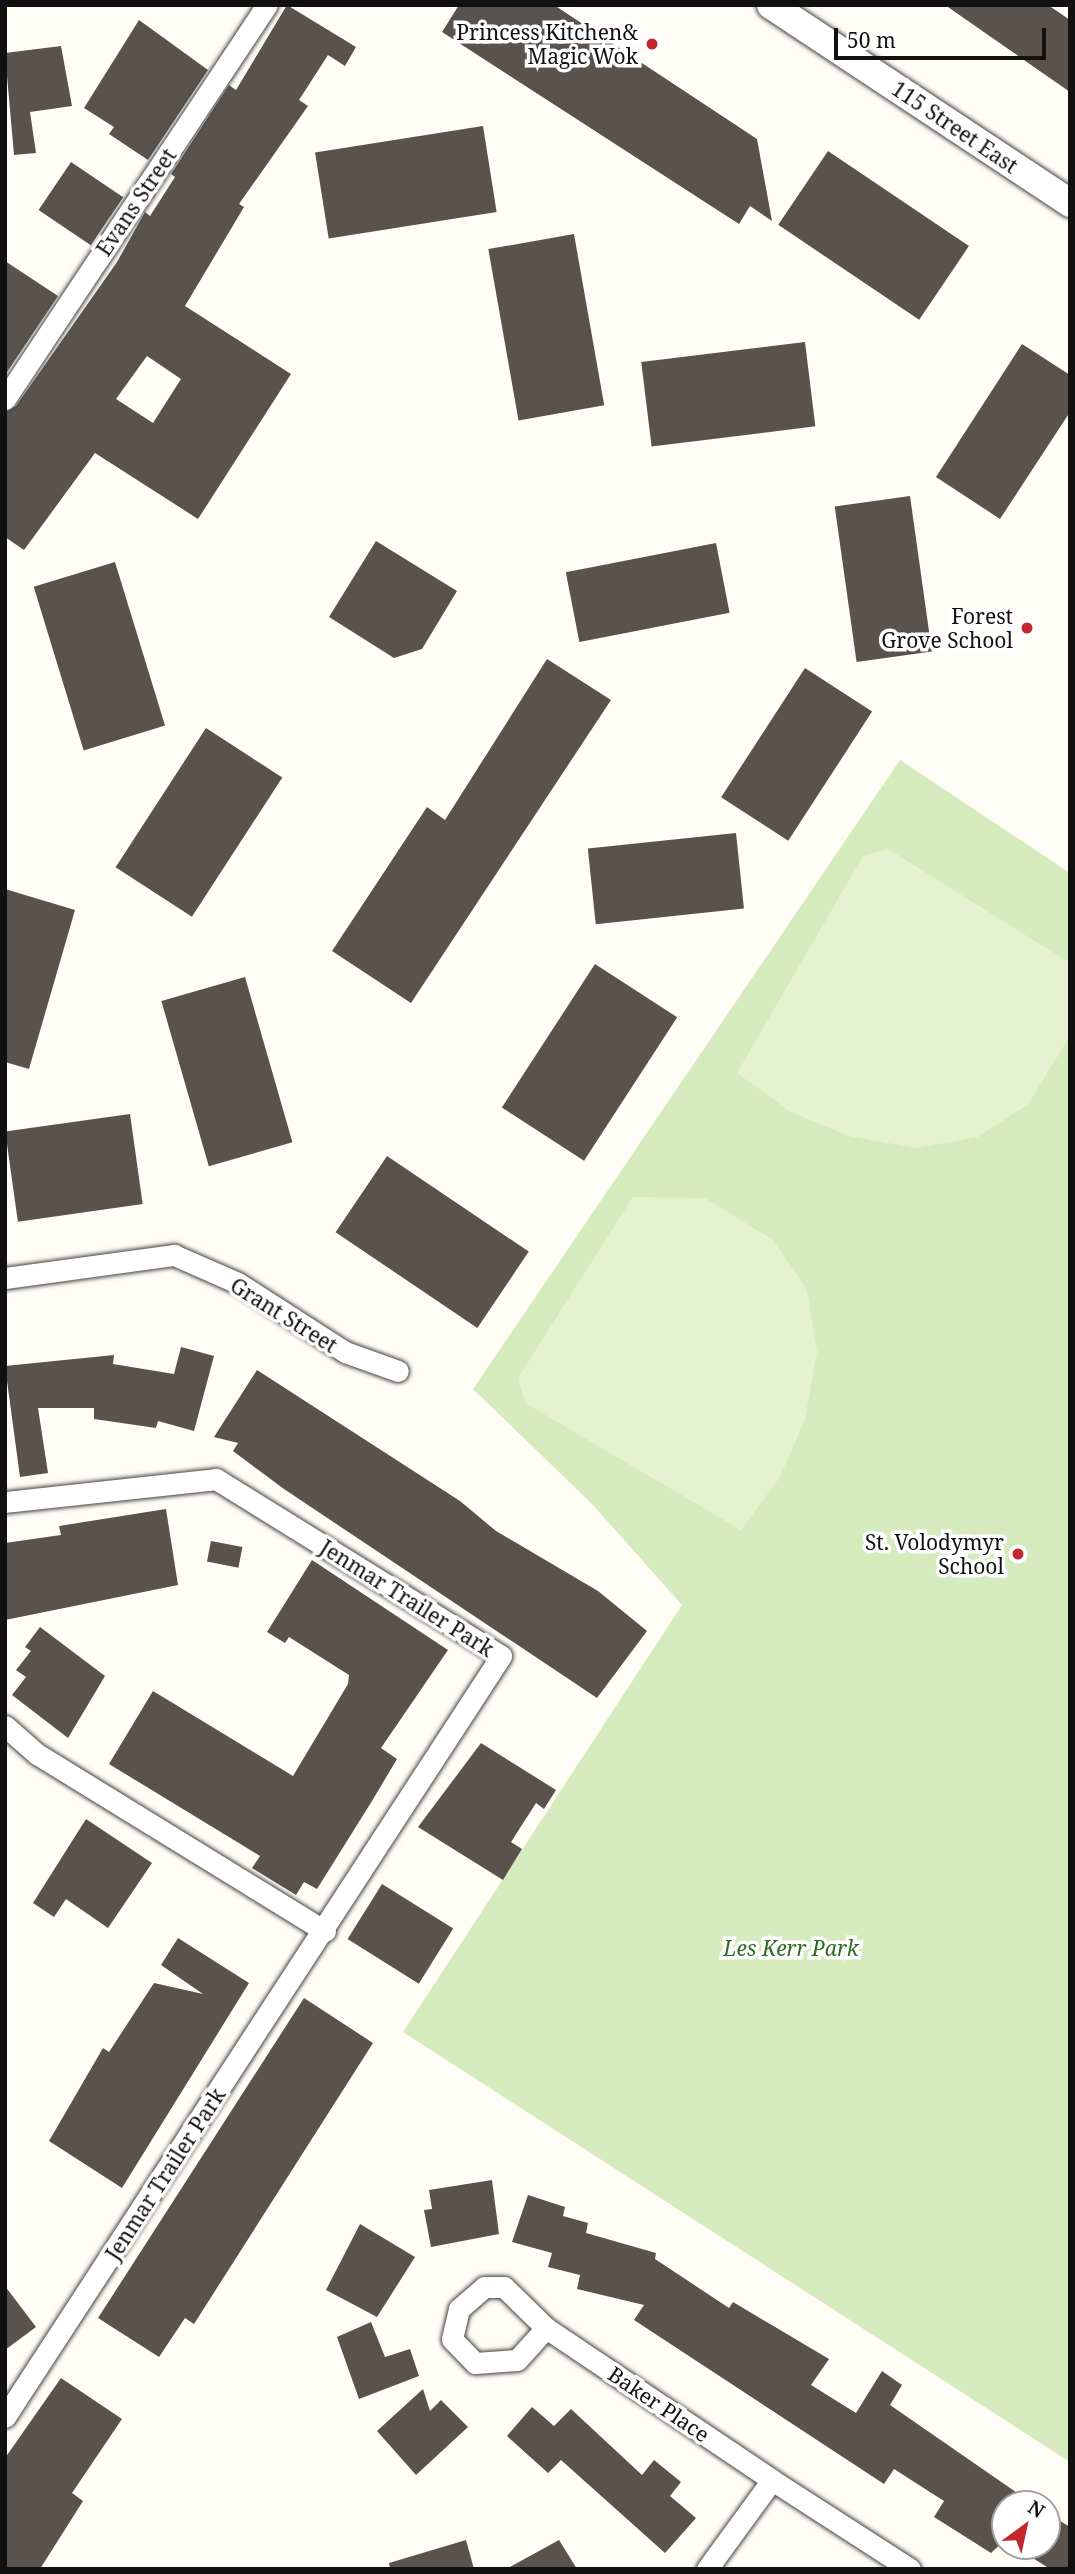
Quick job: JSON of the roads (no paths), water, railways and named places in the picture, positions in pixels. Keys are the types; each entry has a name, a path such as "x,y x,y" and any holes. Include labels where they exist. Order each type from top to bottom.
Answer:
{"street":[{"name":"Evans Street","path":"5,399 267,5"},
{"name":"115 Street East","path":"771,5 1070,203"},
{"name":"Grant Street","path":"5,1278 174,1255 238,1283 345,1352 398,1371"},
{"name":"Jenmar Trailer Park","path":"5,1502 216,1479 501,1656 325,1931 5,2417"},
{"path":"5,1726 37,1754 325,1931"},
{"name":"Baker Place","path":"546,2328 910,2569"},
{"path":"707,2569 772,2480"}],"place":[{"name":"Princess Kitchen& Magic Wok","path":"652,44"},
{"name":"Forest Grove School","path":"1027,628"},
{"name":"St. Volodymyr School","path":"1018,1554"}],"park label":[{"name":"Les Kerr Park","path":"791,1948"}]}
